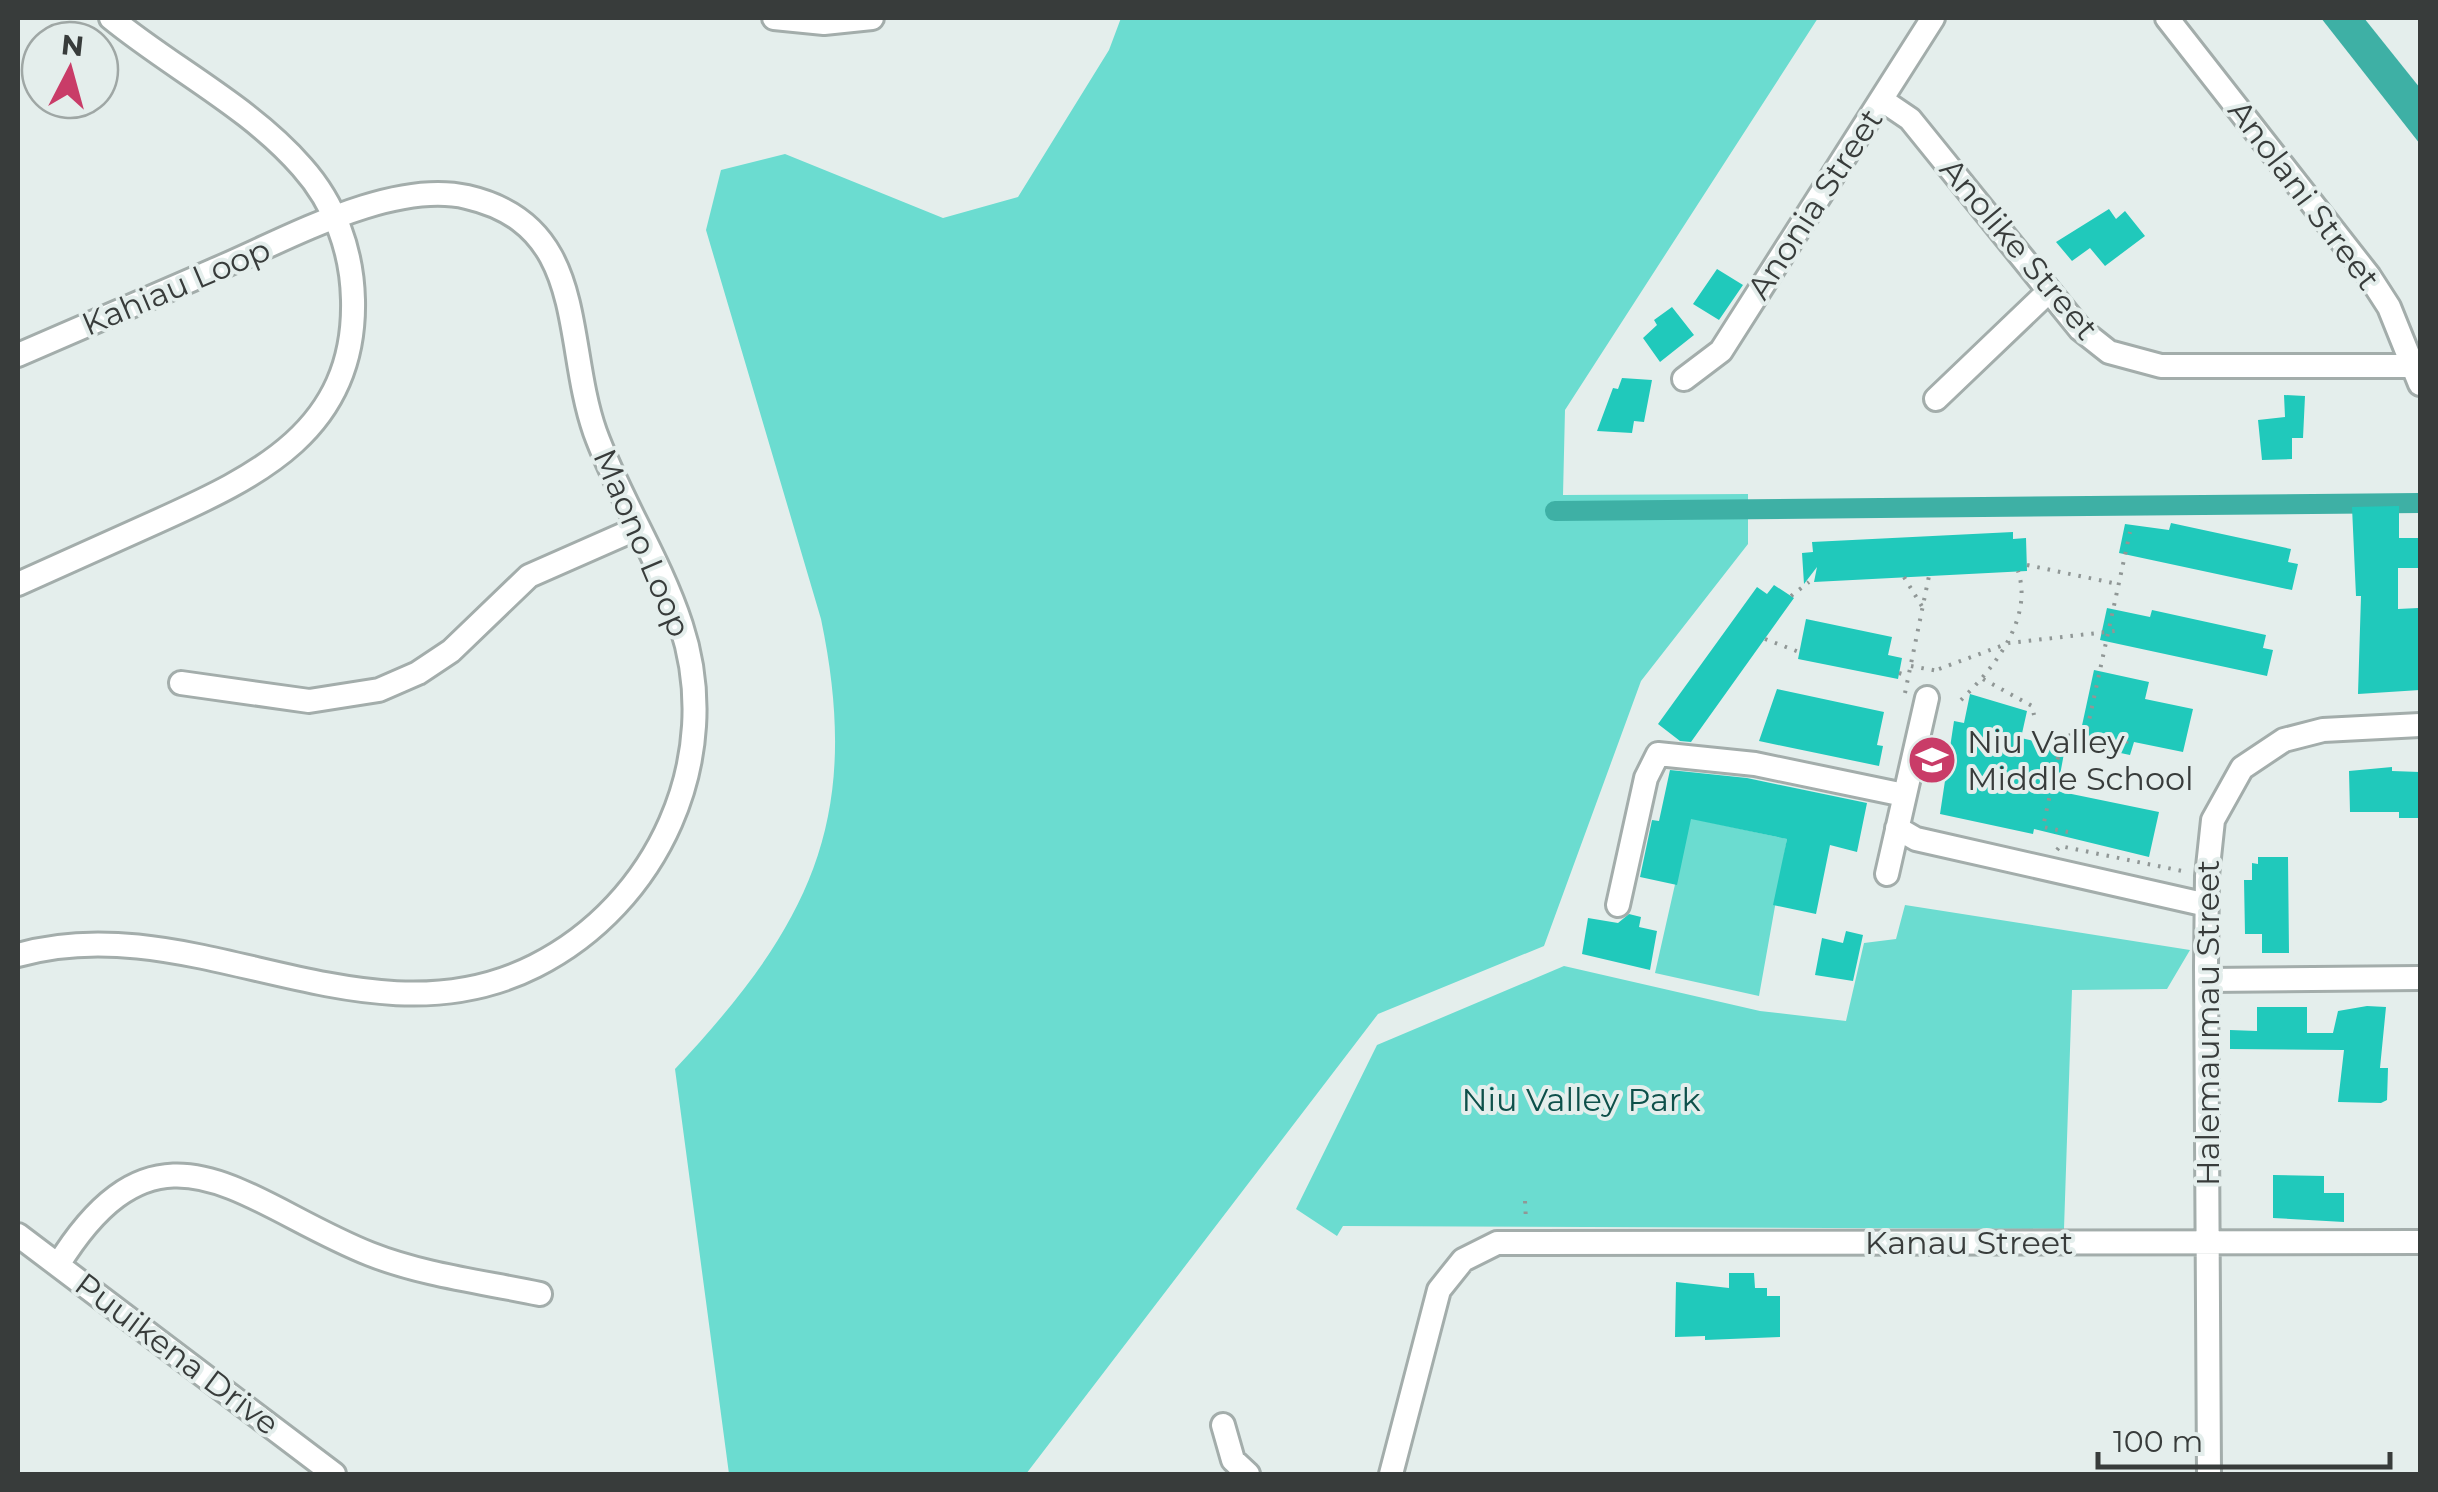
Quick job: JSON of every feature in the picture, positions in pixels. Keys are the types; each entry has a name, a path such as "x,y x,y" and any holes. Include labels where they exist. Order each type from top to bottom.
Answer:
{"street":[{"path":"18,584 235,487 274,463 307,431 341,372 352,328 352,282 336,219 314,182 286,150 111,18"},
{"path":"774,18 824,23 872,18"},
{"name":"Anonia Street","path":"1684,379 1720,351 1933,18"},
{"name":"Anolani Street","path":"2167,18 2369,276 2389,307 2416,375"},
{"name":"Anolike Street","path":"1882,100 1910,119 2094,342 2140,363 2188,368 2416,375"},
{"name":"Maono Loop","path":"18,955 78,943 144,944 359,992 418,996 504,980 569,946 624,898 657,852 680,800 693,744 693,686 682,630 593,427 564,281 535,235 505,212 450,194 412,195 336,219"},
{"name":"Kahiau Loop","path":"18,354 336,219"},
{"path":"1936,399 2049,291"},
{"path":"181,683 309,702 379,690 418,673 451,651 529,576 638,528"},
{"path":"1887,874 1927,698"},
{"name":"Halemaumau Street","path":"2210,1474 2206,980 2213,820 2226,789 2252,759 2284,740 2314,731 2420,725"},
{"path":"1618,905 1646,778 1658,754 1755,764 1904,796"},
{"path":"1896,828 1916,839 2207,905"},
{"path":"2206,980 2420,978"},
{"path":"58,1265 80,1228 106,1204 136,1186 187,1176 238,1186 390,1261 540,1294"},
{"name":"Kanau Street","path":"1391,1474 1444,1280 1476,1250 1521,1231 2206,1244 2420,1242"},
{"name":"Puuikena Drive","path":"18,1236 308,1466 334,1474"},
{"path":"1223,1424 1233,1460 1248,1474"}],"path":[{"path":"2085,740 2130,532"},
{"path":"2027,565 2118,584"},
{"path":"1962,700 2009,643 2021,589 2018,571"},
{"path":"1902,709 1929,576"},
{"path":"1904,577 1923,608"},
{"path":"1791,596 1809,582"},
{"path":"1911,666 1938,670 2009,643 2111,631"},
{"path":"1765,638 1799,652"},
{"path":"1899,673 1909,676"},
{"path":"1982,679 2032,706 2034,715"},
{"path":"2068,832 2043,826 2063,734 2125,748 2127,740"},
{"path":"1521,1231 1525,1201"}],"green space":[{"path":"1121,18 1818,18 1565,410 1563,495 1748,494 1748,544 1641,681 1544,946 1378,1014 1026,1474 729,1474 675,1069 761,966 792,916 814,865 829,812 835,754 832,690 821,619 706,230 721,170 785,154 943,218 1018,197 1109,50"},
{"path":"1690,818 1787,839 1759,996 1655,973"},
{"name":"Niu Valley Park","path":"1905,905 2190,950 2167,989 2072,990 2064,1229 1343,1226 1337,1236 1296,1209 1377,1045 1564,966 1760,1011 1846,1021 1864,943 1896,939"}],"shaded area":[{"path":"2321,18 2364,18 2420,88 2420,144"}],"building":[{"path":"2109,209 2116,219 2125,211 2145,236 2105,266 2090,248 2072,261 2056,242"},
{"path":"1717,269 1743,285 1719,320 1693,304"},
{"path":"1672,307 1694,335 1660,362 1643,338 1657,325 1654,320"},
{"path":"1622,378 1652,380 1644,422 1634,421 1632,433 1597,431 1613,388 1618,389"},
{"path":"2284,395 2305,396 2303,438 2292,438 2292,459 2262,460 2258,420 2285,417"},
{"path":"2399,506 2399,538 2418,538 2418,568 2398,568 2398,609 2418,608 2420,690 2358,694 2361,596 2356,596 2352,507"},
{"path":"2171,523 2291,549 2288,562 2298,564 2292,590 2119,553 2125,524 2169,530"},
{"path":"2013,532 2013,539 2026,538 2027,571 1814,582 1817,567 1804,584 1802,553 1813,552 1812,542"},
{"path":"1774,585 1794,598 1691,742 1680,741 1658,724 1757,587 1767,594"},
{"path":"2107,608 2150,617 2152,610 2266,635 2263,648 2273,650 2267,676 2100,640"},
{"path":"1806,619 1892,637 1888,655 1902,658 1898,679 1798,659"},
{"path":"2094,670 2149,682 2145,699 2193,709 2183,752 2134,742 2130,755 2078,744"},
{"path":"1777,689 1884,712 1877,745 1883,746 1879,766 1759,741"},
{"path":"1970,694 2027,711 2021,738 2065,748 2057,791 2159,812 2149,857 2034,829 2033,834 1940,814 1954,721 1964,723"},
{"path":"2392,767 2392,771 2420,772 2420,818 2399,818 2399,812 2350,812 2349,771"},
{"path":"1670,770 1747,778 1867,803 1857,852 1830,845 1816,914 1773,905 1787,839 1691,819 1677,885 1640,877 1652,820 1659,821"},
{"path":"2258,857 2288,857 2289,953 2262,953 2262,934 2245,934 2244,880 2252,880 2252,863 2258,864"},
{"path":"1629,914 1641,917 1639,927 1657,931 1650,970 1582,954 1588,918 1618,923"},
{"path":"1846,931 1863,935 1853,981 1815,975 1822,938 1843,943"},
{"path":"2257,1007 2307,1007 2307,1033 2333,1033 2338,1011 2386,1007 2380,1068 2388,1068 2387,1100 2381,1103 2338,1102 2344,1050 2230,1049 2230,1030 2257,1031"},
{"path":"2273,1175 2324,1176 2324,1193 2344,1193 2344,1222 2273,1218"},
{"path":"1729,1273 1754,1273 1755,1288 1767,1288 1767,1296 1780,1296 1780,1337 1675,1337 1676,1282 1729,1288"}],"waterway":[{"path":"1555,511 2420,503"}],"place":[{"name":"Niu Valley Middle School","path":"1932,760"}]}
